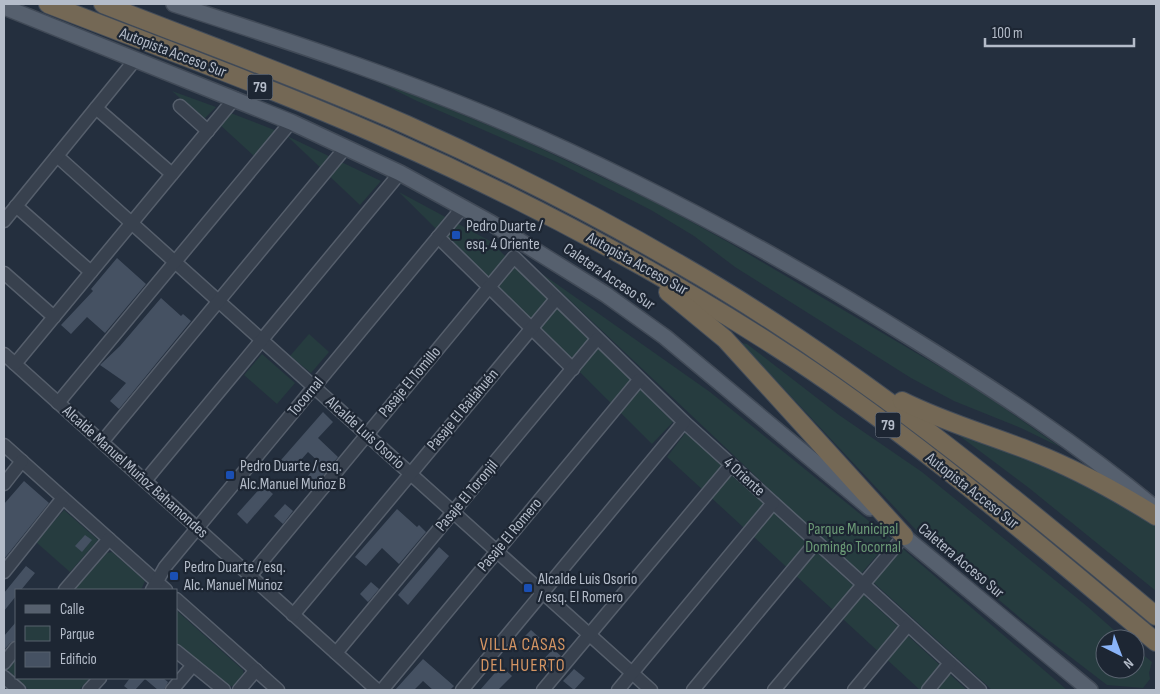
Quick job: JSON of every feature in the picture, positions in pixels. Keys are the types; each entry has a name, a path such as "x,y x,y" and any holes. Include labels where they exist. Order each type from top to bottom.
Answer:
{"highway":[{"name":"Autopista Acceso Sur","path":"48,4 377,134 492,187 596,241 744,326 860,404 973,491 1156,642"},
{"name":"Autopista Acceso Sur","path":"103,4 358,105 516,176 684,266 844,369 975,466 1156,616"},
{"path":"596,241 685,305 725,339 904,536"},
{"path":"844,369 919,409 1049,459 1096,482 1156,516"}],"main road":[{"path":"174,4 315,50 433,94 580,156 688,209 798,269 994,390 1067,440 1156,509"},
{"name":"Caletera Acceso Sur","path":"4,7 235,98 346,147 400,173 463,207 562,266 650,326 1090,690"}],"street":[{"path":"4,221 135,60"},
{"path":"15,364 235,98"},
{"path":"180,106 208,131"},
{"path":"96,108 172,174"},
{"path":"58,402 291,122"},
{"path":"102,442 346,147"},
{"name":"Alcalde Luis Osorio","path":"57,156 651,690"},
{"path":"145,481 400,173"},
{"path":"16,206 91,272"},
{"name":"Tocornal","path":"154,586 198,528 463,207"},
{"path":"438,237 573,369"},
{"name":"Pasaje El Tomillo","path":"250,576 514,258"},
{"name":"4 Oriente","path":"514,258 684,422 980,690"},
{"path":"4,274 54,317"},
{"name":"Pasaje El Bailahuén","path":"293,615 556,298"},
{"name":"Pasaje El Toronjil","path":"336,653 597,340"},
{"name":"Alcalde Manuel Muñoz Bahamondes","path":"4,354 377,690"},
{"name":"Pasaje El Romero","path":"382,690 639,380"},
{"path":"462,690 684,422"},
{"path":"4,445 109,539 154,586"},
{"path":"4,484 22,462"},
{"path":"543,690 731,465"},
{"path":"4,572 63,498"},
{"path":"618,690 773,503"},
{"path":"774,690 904,536"},
{"path":"67,589 109,539"},
{"path":"693,690 816,542"},
{"path":"178,601 278,690"},
{"path":"854,690 908,625"},
{"path":"4,662 15,649"},
{"path":"178,653 224,690"},
{"path":"928,690 950,663"},
{"path":"172,690 193,665"},
{"path":"240,690 256,670"},
{"path":"4,677 19,690"},
{"path":"89,690 99,679"}],"green space":[{"path":"352,69 512,135 659,204 728,242 974,387 1060,447 1021,428 954,401 911,378 735,267 694,236 651,210 557,162 417,101"},
{"path":"172,91 216,107 204,119"},
{"path":"228,112 277,131 254,156 218,123"},
{"path":"287,136 381,181 360,205"},
{"path":"399,192 490,241 673,422 652,444"},
{"name":"Parque Municipal Domingo Tocornal","path":"541,273 710,392 891,539 860,575"},
{"path":"309,334 329,352 311,373 290,356"},
{"path":"741,343 747,344 839,415 922,472 1113,629 1095,629 1095,676 1025,622 916,530"},
{"path":"262,354 295,383 277,404 244,375"},
{"path":"953,431 1044,463 1156,523 1156,591 1029,488"},
{"path":"686,432 967,690 920,690 667,457"},
{"path":"64,510 98,540 70,572 36,542"},
{"name":"Parque Municipal Domingo Tocornal","path":"902,548 1067,690 992,690 873,582"},
{"path":"112,552 145,581 141,589 75,589 107,553"},
{"path":"178,612 243,670 244,676 236,686 229,686 178,646"},
{"path":"1145,656 1152,662 1149,673 1150,679 1143,688 1107,685 1099,679 1145,679"},
{"path":"15,657 15,677 8,670 6,667"},
{"path":"17,679 89,679 79,690 29,690"}],"building":[{"path":"117,258 146,284 105,333 87,317 71,334 61,325 93,291 91,289"},
{"path":"161,298 181,316 183,314 191,321 119,409 110,401 126,383 100,365 120,346"},
{"path":"323,412 333,422 318,438 338,457 313,488 304,480 320,463 308,452 292,470 281,460"},
{"path":"24,481 49,503 4,559 4,504"},
{"path":"263,485 273,494 247,524 237,514"},
{"path":"285,504 293,511 283,524 274,516"},
{"path":"397,509 417,527 419,525 426,532 399,564 382,548 366,566 355,557"},
{"path":"85,535 92,540 82,552 75,546"},
{"path":"439,547 449,556 408,605 398,595"},
{"path":"26,566 35,573 22,589 15,589 15,597 4,611 4,593"},
{"path":"371,582 379,589 368,602 360,594"},
{"path":"15,623 15,640 4,650 4,636"},
{"path":"531,630 541,639 530,652 519,642"},
{"path":"553,649 561,656 550,669 542,661"},
{"path":"423,659 454,686 450,690 433,690 423,681 414,690 395,690"},
{"path":"501,666 512,676 498,690 480,690"},
{"path":"574,669 585,678 574,690 563,681"},
{"path":"129,679 145,679 135,690 129,690 124,686"},
{"path":"145,679 164,679 168,682 164,690 158,690"}],"place":[{"name":"Pedro Duarte / esq. 4 Oriente","path":"456,235"},
{"name":"Pedro Duarte / esq. Alc.Manuel Muñoz B","path":"230,475"},
{"name":"Pedro Duarte / esq. Alc. Manuel Muñoz","path":"174,576"},
{"name":"Alcalde Luis Osorio / esq. El Romero","path":"528,588"}],"district":[{"name":"VILLA CASAS DEL HUERTO","path":"523,654"}]}
